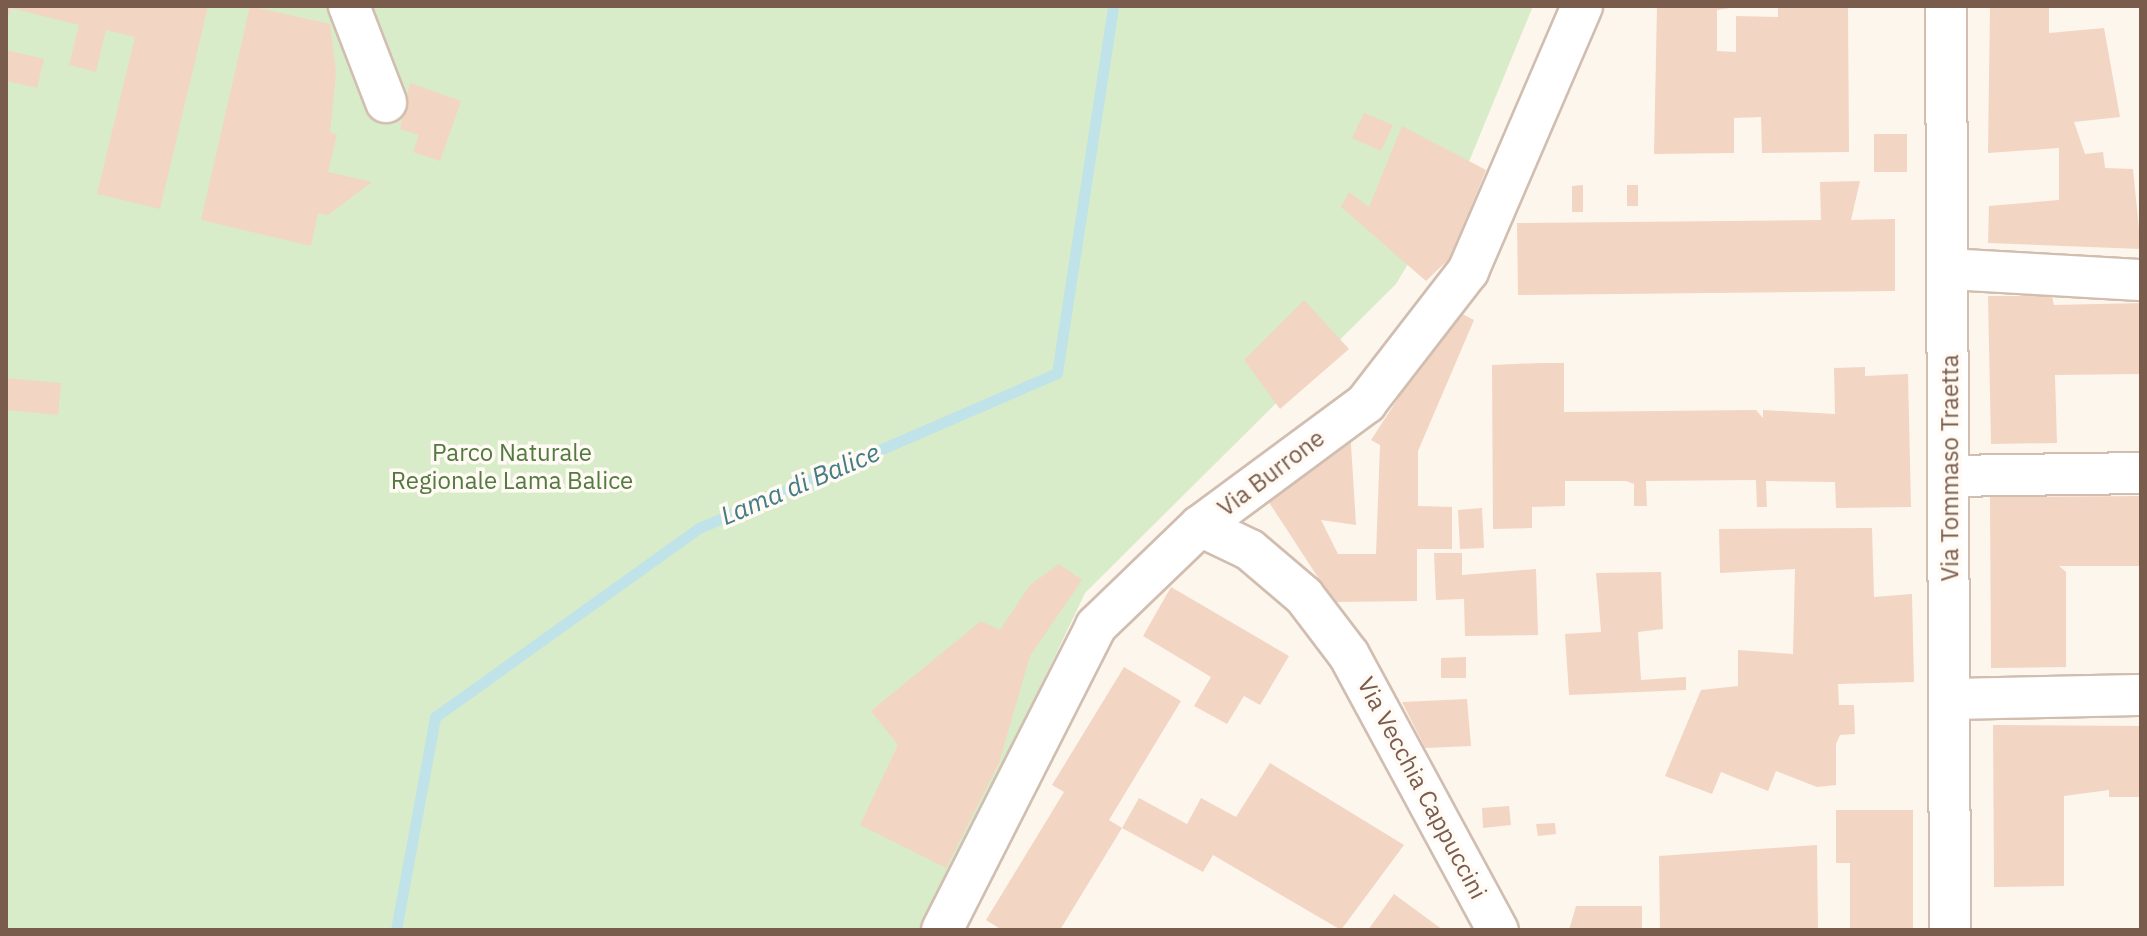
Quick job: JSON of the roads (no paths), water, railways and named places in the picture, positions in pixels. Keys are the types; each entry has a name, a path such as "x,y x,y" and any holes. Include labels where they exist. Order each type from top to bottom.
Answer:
{"street":[{"path":"349,6 386,102"},
{"name":"Via Burrone","path":"942,930 1096,626 1200,526 1366,403 1468,271 1582,6"},
{"name":"Via Tommaso Traetta","path":"1946,6 1950,930"},
{"path":"1949,269 2141,280"},
{"path":"1950,476 2141,473"},
{"name":"Via Vecchia Cappuccini","path":"1200,526 1250,550 1304,596 1349,655 1498,930"},
{"path":"1950,699 2141,695"}],"waterway":[{"name":"Lama di Balice","path":"396,930 435,717 699,528 1057,373 1113,6"}],"park label":[{"name":"Parco Naturale Regionale Lama Balice","path":"512,467"}]}
